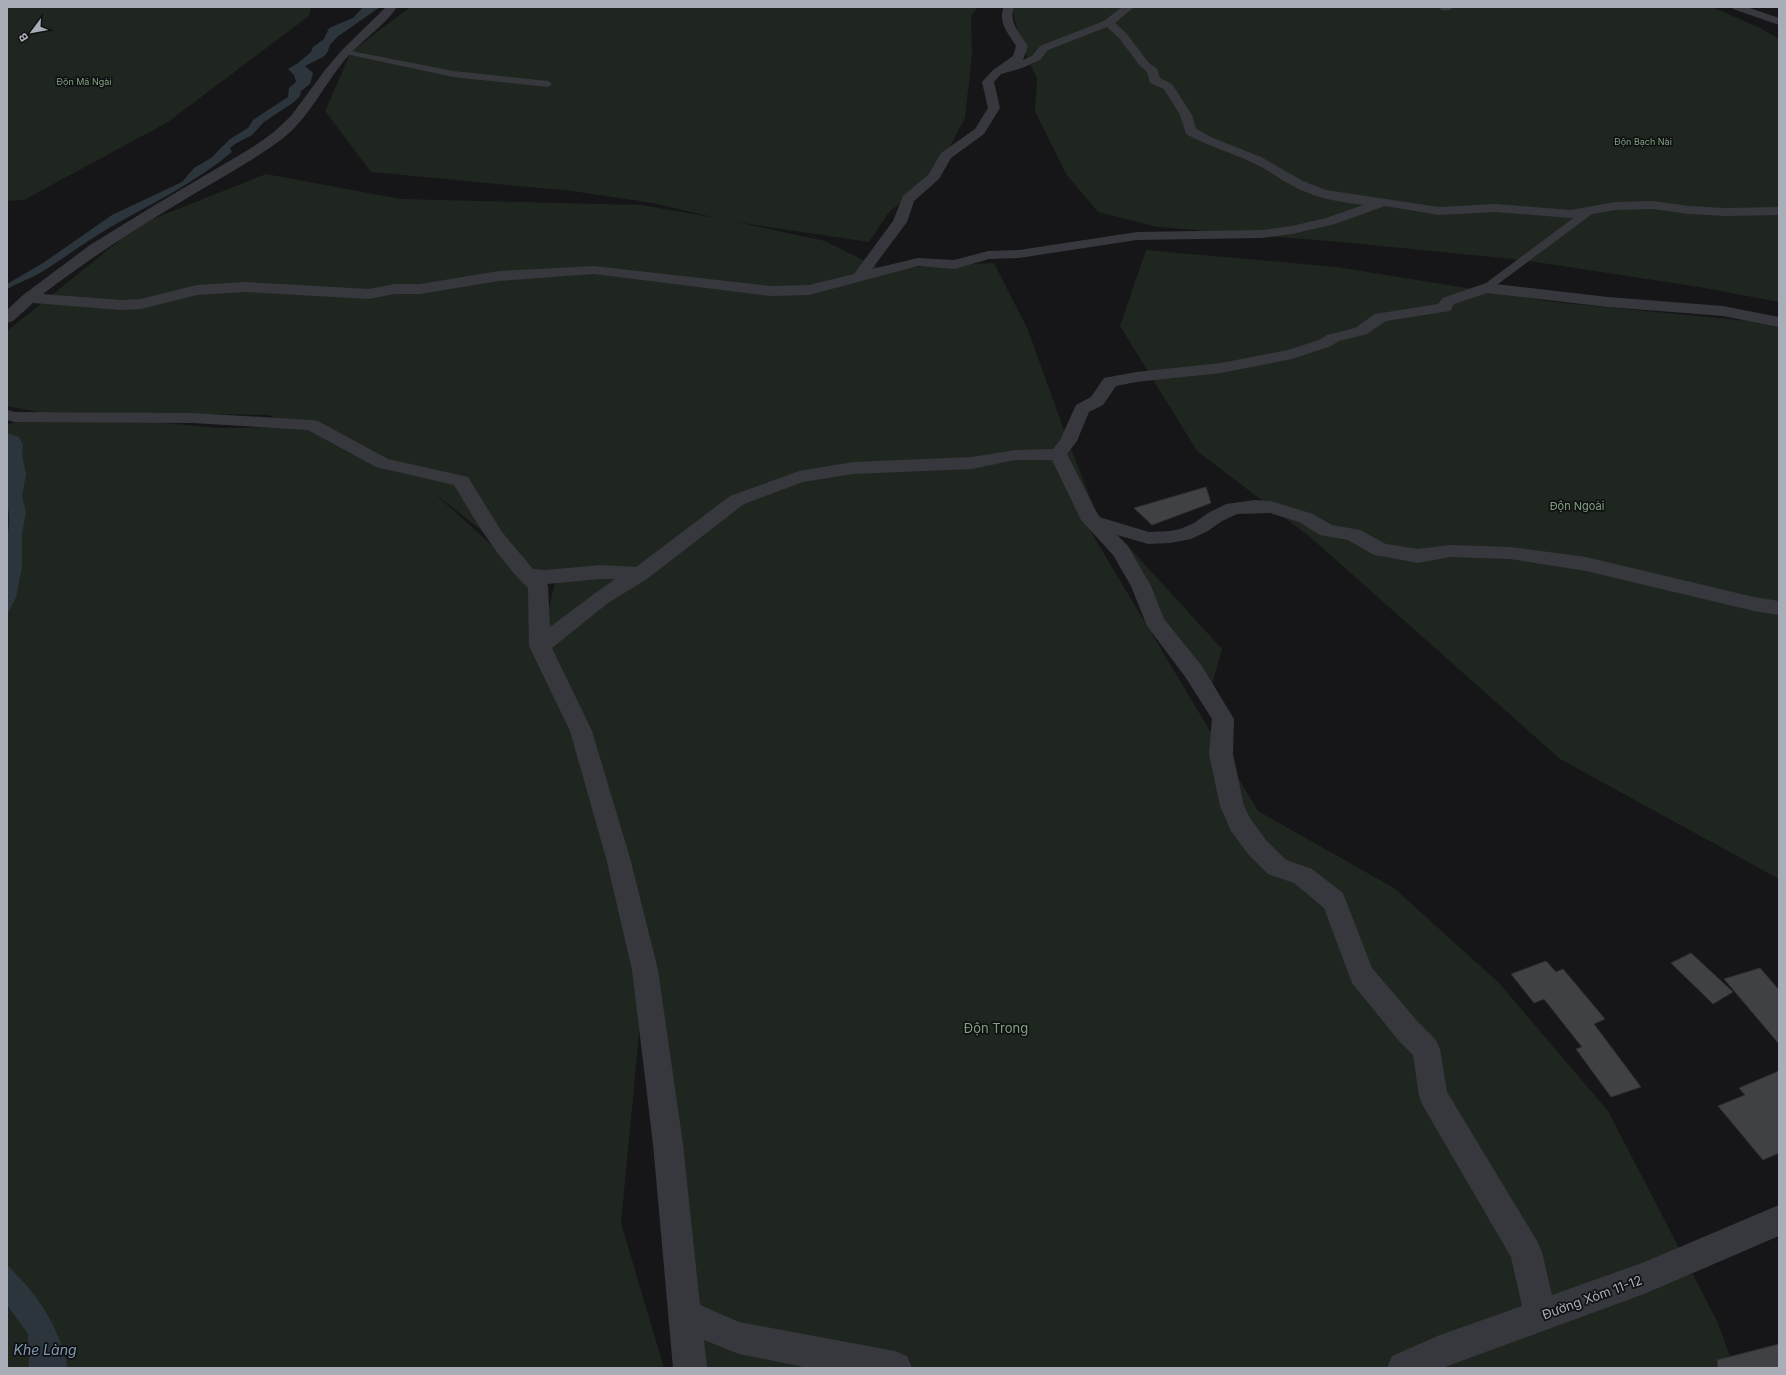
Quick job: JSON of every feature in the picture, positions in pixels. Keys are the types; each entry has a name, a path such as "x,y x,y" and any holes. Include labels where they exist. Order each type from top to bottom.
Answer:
{"street":[{"path":"7,318 28,298 56,276 117,235 258,150 279,135 295,119 329,72 346,52 392,7"},
{"path":"860,276 874,255 900,222 908,199 934,176 946,156 980,131 989,118 994,108 988,82 997,72 1018,58 1022,46 1008,24 1006,14 1009,7"},
{"path":"997,72 1018,66 1036,58 1044,48 1061,40 1108,23 1129,7"},
{"path":"1737,7 1779,22"},
{"path":"1108,23 1123,36 1144,64 1153,71 1154,80 1168,87 1186,115 1190,131 1204,140 1266,164 1288,178 1320,193 1348,199 1384,202 1439,211 1496,208 1571,214 1615,206 1652,205 1689,210 1725,212 1779,211"},
{"path":"28,298 121,305 141,304 197,290 246,287 369,294 395,289 420,289 499,276 594,270 771,291 809,290 918,262 955,265 988,255 1019,254 1138,236 1216,236 1262,234 1292,230 1330,221 1384,202"},
{"path":"1058,454 1068,441 1082,408 1097,401 1110,382 1136,377 1221,368 1292,354 1325,343 1333,338 1361,331 1381,317 1444,308 1448,301 1486,288 1608,302 1640,305 1649,304 1723,311 1779,322"},
{"path":"7,415 16,417 192,418 312,425 382,463 461,481 500,545 525,575 538,586 540,646 581,731 618,858 645,970 668,1152 690,1368"},
{"path":"1058,454 1091,520 1121,551 1141,586 1154,620 1194,672 1223,719 1222,754 1232,806 1240,824 1257,848 1276,867 1303,876 1334,901 1361,975 1409,1032 1426,1049 1433,1096 1526,1252 1541,1316"},
{"path":"540,646 581,613 624,582 640,574 737,500 799,477 853,468 899,465 972,464 1015,455 1058,454"},
{"path":"1091,520 1148,538 1170,537 1190,532 1234,508 1255,506 1271,507 1306,518 1327,531 1353,534 1381,550 1418,556 1450,551 1510,553 1586,564 1754,604 1779,608"},
{"path":"525,575 545,577 601,572 640,574"},
{"name":"Đường Xóm 11-12","path":"1404,1368 1440,1352 1644,1278 1779,1220"},
{"path":"685,1316 740,1338 895,1368"}],"lane":[{"path":"346,52 452,74 548,84"},
{"path":"1486,288 1588,212"}],"green space":[{"name":"Độn Mã Ngài","path":"7,7 311,7 309,16 168,122 24,200 7,201"},
{"name":"Độn Trong","path":"410,7 978,7 971,16 972,54 965,118 934,176 889,212 869,242 736,222 825,241 881,269 994,263 1028,330 1068,441 1095,510 1222,649 1209,695 1141,586 1079,512 1258,811 1394,888 1499,983 1608,1111 1718,1323 1734,1368 690,1368 645,972 621,1223 664,1368 7,1368 7,425 39,412 7,406 7,331 140,224 266,174 401,199 642,205 716,218 653,203 572,191 371,172 325,111 351,52","holes":["47,412 269,415 290,427 219,428","434,493 500,545 522,572","526,575 556,578 547,616"]},
{"name":"Độn Bạch Nài","path":"1012,7 1712,7 1760,28 1779,39 1779,302 1699,287 1523,260 1341,242 1158,227 1098,212 1066,174 1035,111 1037,79 1020,41"},
{"name":"Độn Ngoài","path":"1146,250 1336,267 1554,302 1779,324 1779,879 1560,759 1310,537 1197,451 1120,326"}],"water":[{"path":"363,7 380,7 337,37 323,57 305,66 313,73 310,84 301,91 300,96 294,102 264,122 252,135 230,148 232,152 203,174 172,193 100,233 40,273 7,289 7,284 43,263 112,215 182,182 194,168 211,158 230,139 248,128 253,120 288,97 289,88 296,82 294,75 288,69 298,63 311,52 313,47 324,39 329,28 353,18"},
{"path":"7,433 19,437 23,445 22,455 26,474 22,496 26,512 22,534 22,567 16,597 7,615 7,538 10,516 7,507"},
{"name":"Khe Làng","path":"7,1265 31,1291 50,1319 64,1351 67,1368 29,1368 28,1334 7,1305"}],"building":[{"path":"1206,487 1211,503 1152,525 1134,508"},
{"path":"1691,953 1733,992 1713,1004 1671,963"},
{"path":"1546,961 1556,972 1563,969 1605,1019 1594,1024 1641,1087 1611,1097 1576,1049 1582,1047 1544,999 1534,1003 1511,974"},
{"path":"1760,968 1779,990 1779,1044 1724,979"},
{"path":"1779,1071 1779,1153 1763,1160 1718,1106 1745,1095 1739,1088"},
{"path":"1779,1344 1779,1368 1718,1368 1717,1360"}]}
